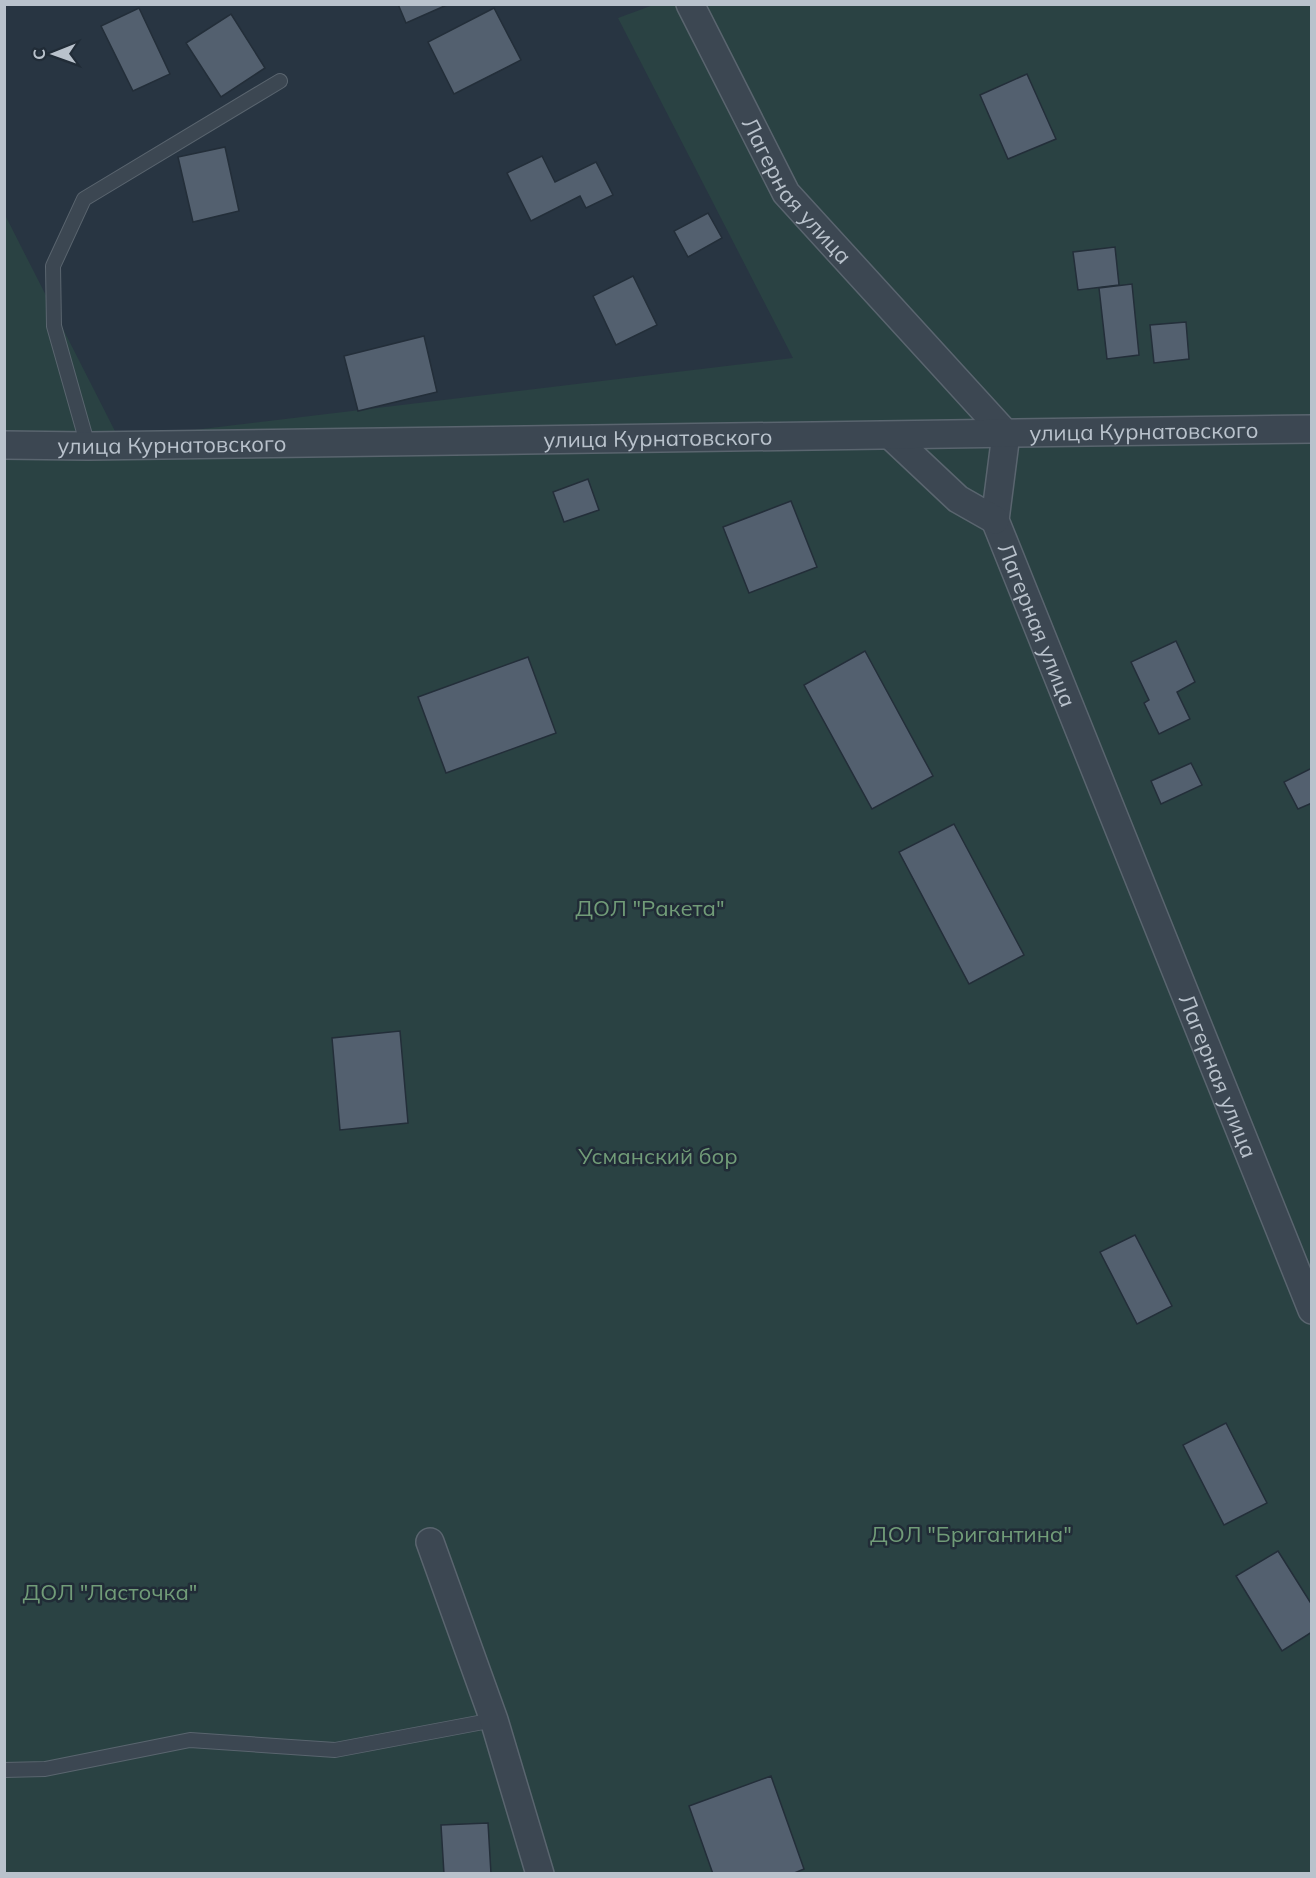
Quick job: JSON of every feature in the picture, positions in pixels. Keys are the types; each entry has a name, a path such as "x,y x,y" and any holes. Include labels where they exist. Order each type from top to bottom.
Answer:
{"street":[{"name":"Лагерная улица","path":"690,4 786,193 1006,434 995,520 1311,1310"},
{"name":"улица Курнатовского","path":"4,445 88,446 1311,429"},
{"path":"891,436 958,499 995,520"},
{"path":"430,1542 494,1720 540,1874"}],"lane":[{"path":"88,446 54,326 53,266 84,199 280,81"},
{"path":"4,1770 45,1769 190,1740 335,1750 494,1720"}],"green space":[{"name":"Усманский бор","path":"656,4 1311,5 1311,1873 5,1873 4,213 119,439 793,358 618,18"}],"building":[{"path":"398,4 449,4 406,23"},
{"path":"139,8 170,74 133,91 101,26"},
{"path":"494,8 521,60 454,94 428,42"},
{"path":"231,14 265,68 221,97 186,43"},
{"path":"1027,74 1056,139 1008,159 980,95"},
{"path":"225,147 239,211 193,222 178,157"},
{"path":"542,156 555,182 596,162 613,195 586,208 580,196 531,221 507,173"},
{"path":"708,213 722,238 688,257 674,231"},
{"path":"1115,247 1119,285 1078,290 1073,252"},
{"path":"633,276 657,325 616,345 593,296"},
{"path":"1132,284 1139,355 1107,359 1099,288"},
{"path":"1186,322 1189,359 1154,363 1150,325"},
{"path":"424,336 437,392 358,411 344,356"},
{"path":"588,479 599,510 564,522 553,492"},
{"path":"791,501 817,567 749,593 723,527"},
{"path":"1176,641 1195,682 1177,692 1190,719 1159,734 1144,703 1149,700 1131,662"},
{"path":"865,651 933,776 872,809 804,685"},
{"path":"528,657 556,733 446,773 418,697"},
{"path":"1191,763 1202,785 1161,804 1151,781"},
{"path":"1312,768 1312,803 1298,809 1284,782"},
{"path":"954,824 1024,955 969,984 899,852"},
{"path":"400,1031 408,1123 340,1130 332,1038"},
{"path":"1135,1235 1172,1306 1137,1324 1100,1252"},
{"path":"1226,1423 1267,1503 1224,1525 1183,1445"},
{"path":"1278,1551 1312,1605 1312,1632 1282,1651 1236,1576"},
{"path":"771,1776 804,1869 792,1874 713,1874 689,1806"},
{"path":"488,1823 491,1874 444,1874 441,1825"}],"park label":[{"name":"ДОЛ \"Ракета\"","path":"650,908"},
{"name":"ДОЛ \"Бригантина\"","path":"971,1534"},
{"name":"ДОЛ \"Ласточка\"","path":"110,1592"}]}
